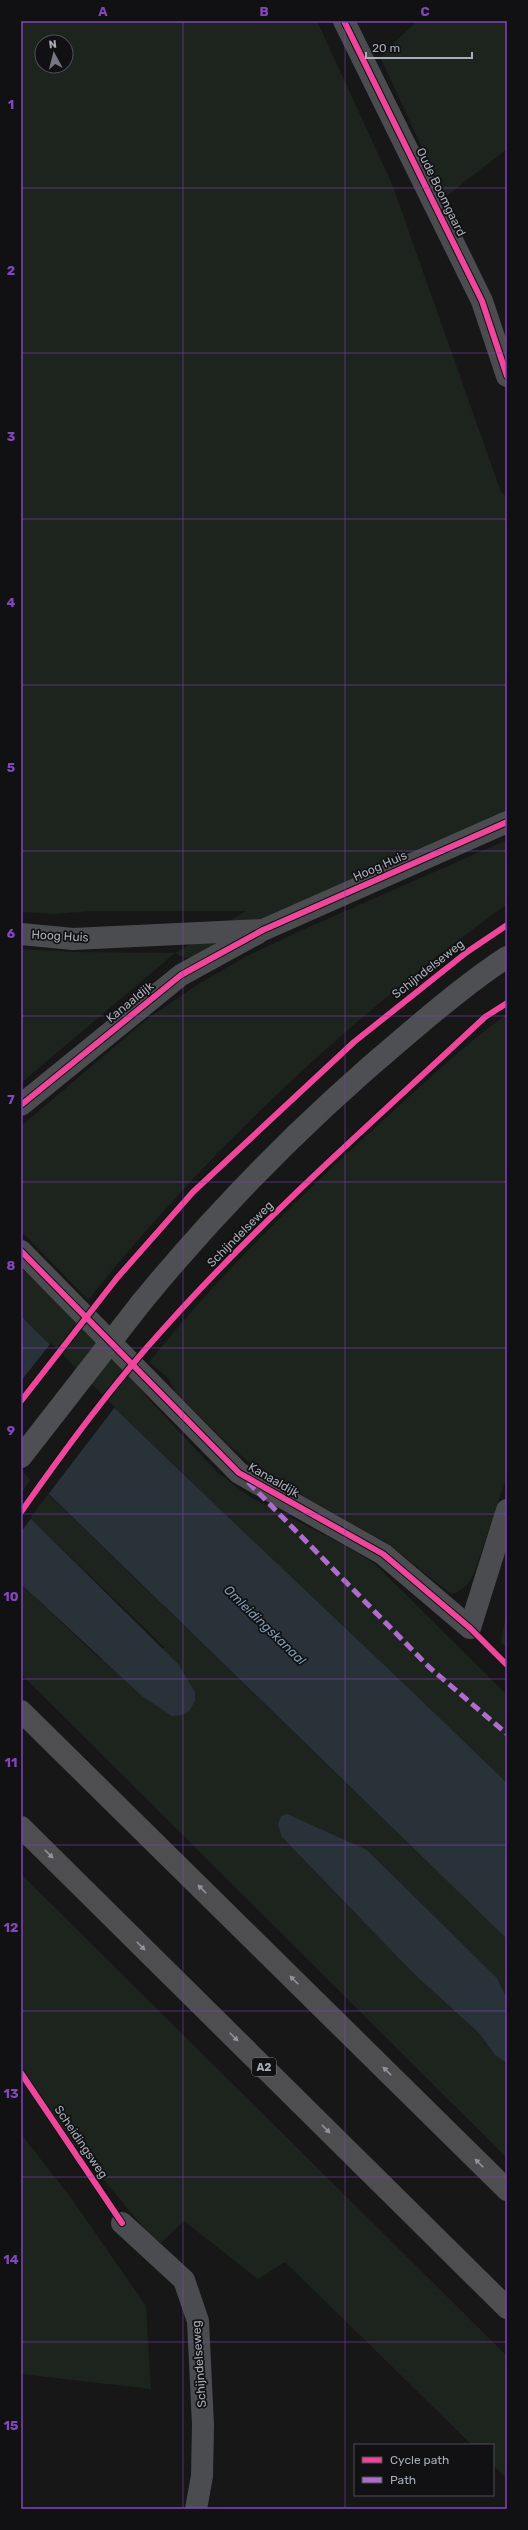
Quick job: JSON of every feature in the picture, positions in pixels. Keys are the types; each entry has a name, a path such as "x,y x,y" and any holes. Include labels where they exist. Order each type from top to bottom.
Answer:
{"highway":[{"path":"21,1711 507,2190"},
{"name":"A2","path":"21,1827 507,2308"}],"main road":[{"path":"21,1457 189,1244 261,1169 358,1075 478,976 507,957"}],"street":[{"name":"Oude Boomgaard","path":"344,21 482,301 507,376"},
{"name":"Hoog Huis","path":"21,934 73,939 263,930 507,822"},
{"name":"Kanaaldijk","path":"21,1105 181,975 263,930"},
{"name":"Kanaaldijk","path":"21,1250 239,1473 383,1554 470,1628 507,1510"},
{"name":"Schijndelseweg","path":"122,2223 184,2280 198,2321 203,2425 202,2476 196,2509"}],"shaded area":[{"path":"21,21 317,21 392,184 501,492 507,497 507,817 201,957 184,958 175,953 246,911 91,911 55,914 21,912"},
{"path":"417,21 507,21 507,149 445,197 380,57"},
{"path":"507,840 507,904 392,992 337,1039 284,1088 232,1138 182,1190 134,1244 88,1300 21,1231 21,1126 146,1020 195,986 245,957 300,931"},
{"path":"21,949 76,952 175,953 21,1083"},
{"path":"507,1014 507,1476 474,1574 468,1584 462,1589 451,1594 387,1543 263,1474 231,1447 177,1394 167,1377 149,1362 202,1299 288,1210 441,1068 473,1040"},
{"path":"21,1268 136,1377 144,1394 217,1472 250,1497 344,1545 374,1563 507,1695 507,1783 141,1434 21,1316"},
{"path":"21,1467 32,1478 21,1493"},
{"path":"48,1494 507,1939 507,1999 497,1978 367,1850 282,1837 413,1973 479,2033 495,2055 507,2063 507,2158 21,1674 21,1584 101,1660 165,1648 30,1518"},
{"path":"507,1610 507,1648 501,1642"},
{"path":"21,1874 507,2356 507,2479 494,2466 494,2444 471,2444 285,2262 258,2279 184,2221 161,2243 148,2233 21,2080"},
{"path":"21,2134 71,2198 146,2306 151,2389 21,2374"}],"water":[{"name":"Omleidingskanaal","path":"21,1316 141,1434 507,1783 507,1939 21,1467"},
{"path":"21,1509 178,1664 195,1692 195,1701 189,1711 183,1715 172,1716 142,1696 21,1584"},
{"path":"287,1814 367,1850 497,1978 507,1999 507,2063 495,2055 479,2033 413,1973 282,1837 278,1825 281,1816"}],"pier":[{"path":"51,1343 115,1407 47,1496 21,1470 21,1381"},
{"path":"21,1507 32,1517 21,1532"}],"marked path":[{"path":"248,1482 429,1667 507,1734"}],"cycle path":[{"path":"344,21 482,301 507,376"},
{"path":"21,1105 181,975 263,930 507,822"},
{"path":"21,1401 117,1278 193,1192 354,1042 467,952 507,925"},
{"path":"21,1512 109,1393 146,1348 204,1285 282,1207 363,1130 485,1017 507,1003"},
{"path":"21,1251 239,1473 383,1554 470,1628 507,1665"},
{"name":"Scheidingsweg","path":"21,2073 122,2223"}]}
